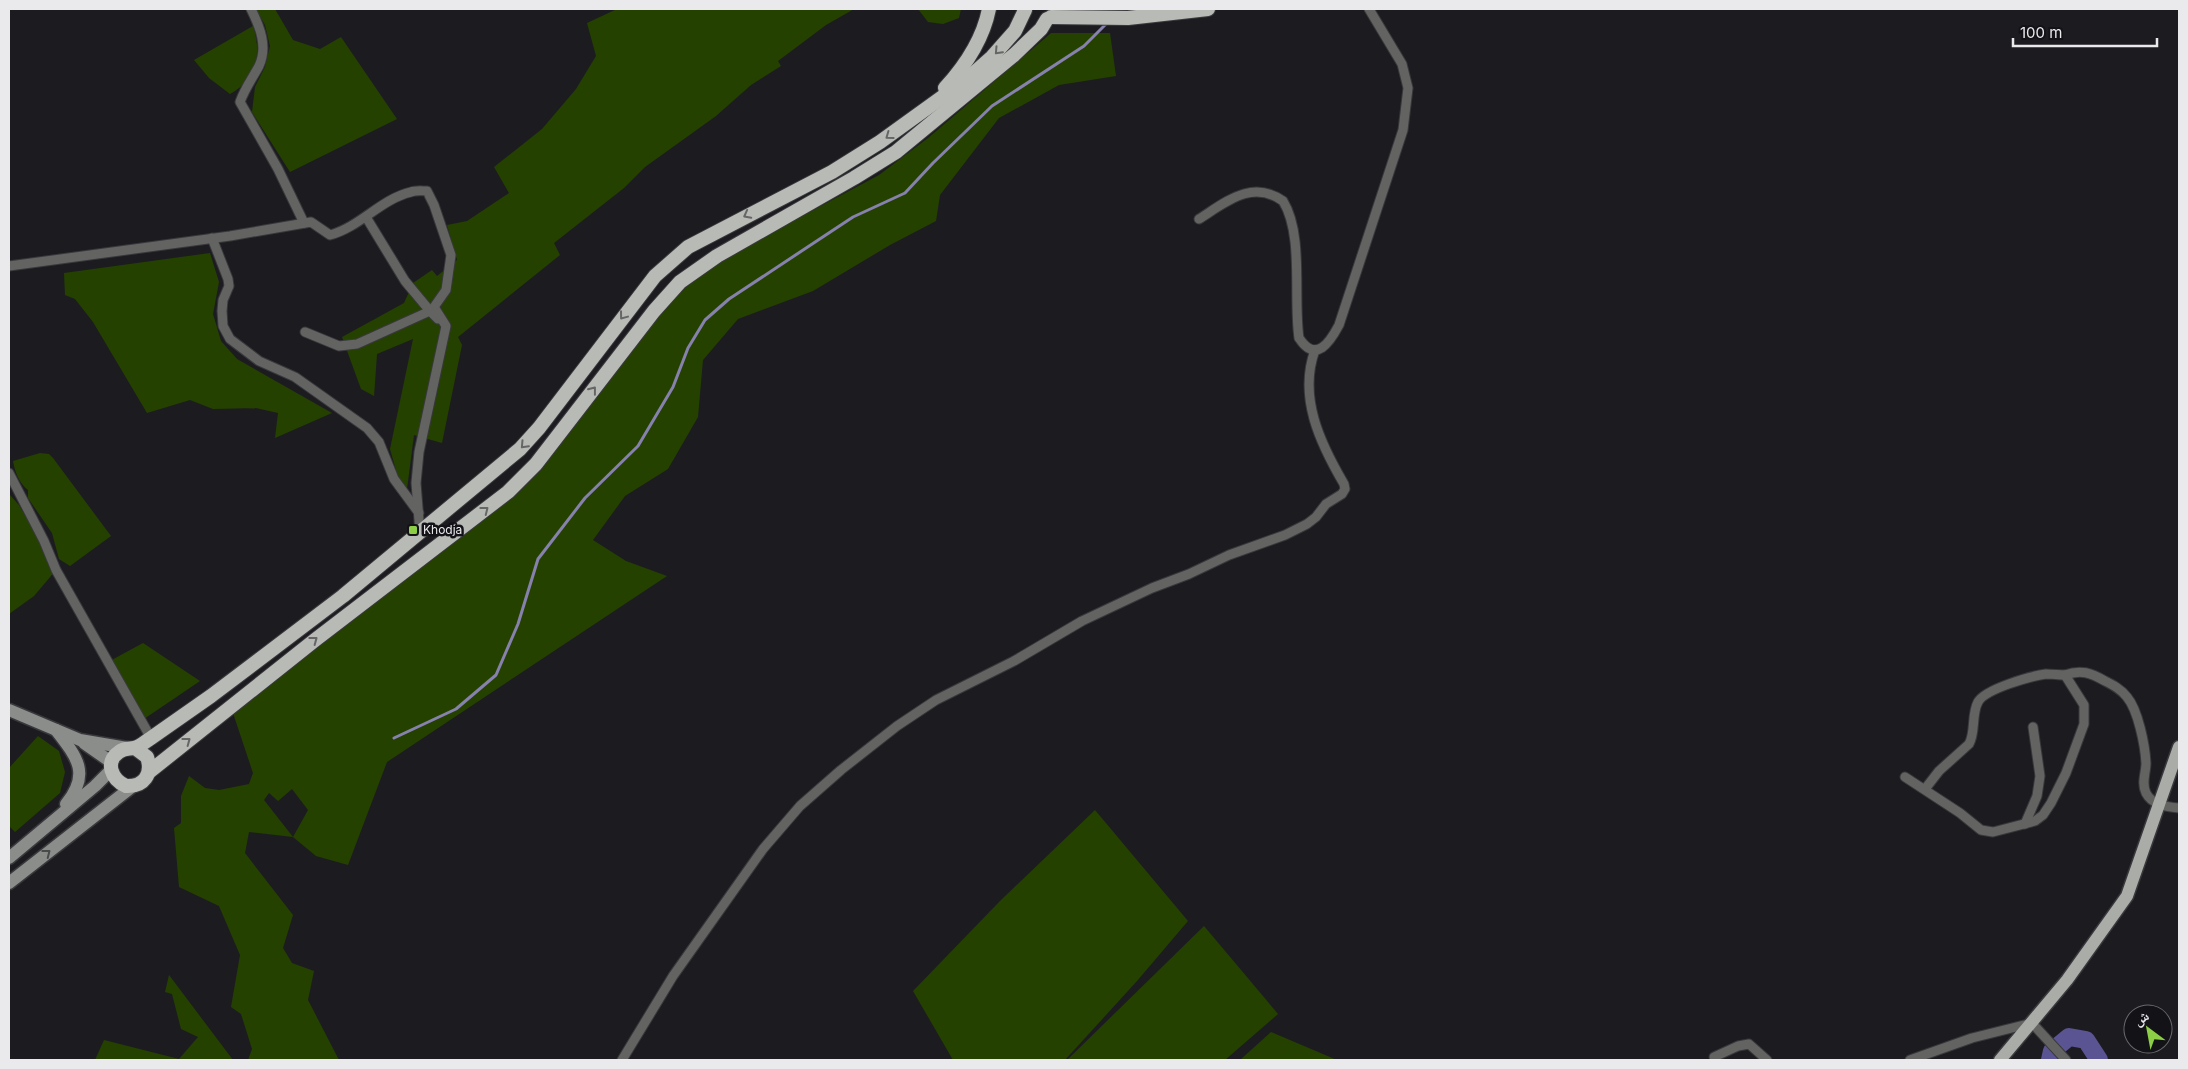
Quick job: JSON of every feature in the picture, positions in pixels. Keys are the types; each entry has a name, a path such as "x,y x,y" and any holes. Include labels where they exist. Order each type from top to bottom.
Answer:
{"highway":[{"path":"928,107 969,58 983,29 989,9"},
{"path":"1052,15 1041,29 1014,55 896,152 717,256 680,282 654,311 536,464 508,492 315,640 149,772 146,779 133,786 119,783 114,777 111,766 115,756 151,738 211,696 343,596 520,449 539,428 654,276 688,247 851,161 928,107 966,80 992,58 1015,31 1024,9 1034,18 1052,15 1099,12 1123,13 1208,9"},
{"path":"131,748 147,757 149,772"}],"main road":[{"path":"9,710 80,740 131,748"},
{"path":"47,827 76,792 80,773 74,753 56,730"},
{"path":"9,858 95,786 111,766 80,740"},
{"path":"2000,1060 2068,980 2126,896 2179,747"},
{"path":"9,883 133,786"}],"street":[{"path":"252,9 260,26 263,40 262,54 260,64 244,88 240,102 278,169 304,223"},
{"path":"1199,219 1232,199 1248,192 1264,192 1283,201 1292,222 1299,338 1304,346 1315,350 1324,347 1331,340 1339,325 1403,130 1408,88 1402,64 1369,9"},
{"path":"9,266 212,238 311,222 330,234 342,232 395,198 412,191 427,191 451,255 446,290 434,307 446,326 419,452 416,483 420,532"},
{"path":"366,217 405,281 430,311 446,326"},
{"path":"212,238 228,279 229,286 223,300 222,311 223,326 230,339 259,361 295,377 373,434 384,450 394,479 420,515"},
{"path":"305,332 339,346 357,344 430,311"},
{"path":"622,1060 673,976 775,834 813,793 884,736 936,700 1014,661 1091,616 1229,555 1296,530 1312,520 1326,504 1342,494 1344,484 1322,441 1309,401 1308,375 1315,350"},
{"path":"9,473 44,541 56,570 151,738"},
{"path":"1925,789 1939,771 1972,739 1977,703 1984,694 2045,674 2092,673 2120,689 2128,698 2133,708 2144,745 2146,765 2145,791 2158,805 2179,808"},
{"path":"1905,777 1925,789 1981,830 1994,832 2035,821 2043,815 2051,803 2066,773 2084,724 2084,705 2065,675"},
{"path":"2024,824 2037,796 2040,776 2033,727"},
{"path":"1910,1060 1972,1038 2032,1023 2066,1060"},
{"path":"1714,1057 1738,1046 1749,1044 1767,1060"}],"green space":[{"path":"256,9 275,9 293,40 320,49 341,37 397,119 290,172 252,112 255,87 265,67 270,46 265,25"},
{"path":"617,9 854,9 826,25 778,61 781,66 751,85 716,116 645,167 624,188 554,243 560,255 458,337 462,345 442,443 414,435 407,489 398,477 390,449 413,339 377,354 374,396 361,389 342,337 404,303 413,283 432,270 437,276 457,260 447,225 467,221 509,193 494,167 542,129 576,89 596,56 587,23"},
{"path":"918,9 961,9 959,18 943,24 928,22"},
{"path":"253,26 257,46 255,65 246,81 230,94 209,78 194,60"},
{"path":"1051,33 1110,33 1116,76 1059,85 999,118 940,195 936,221 890,245 813,291 738,319 703,360 698,417 668,469 625,496 593,540 626,561 667,576 387,762 348,865 316,856 293,837 249,832 245,853 293,915 283,948 292,963 314,971 308,1000 339,1060 248,1060 252,1049 241,1014 231,1007 240,955 219,906 179,887 174,828 181,823 181,796 189,776 205,788 219,790 249,784 253,773 231,707 508,492 515,495 544,464 682,286 748,245 879,175 928,138","holes":["292,789 308,810 293,837 264,800 269,793 278,801"]},
{"path":"210,253 219,282 213,314 221,341 237,359 332,413 275,438 278,413 256,408 213,409 190,400 147,413 93,322 75,299 65,295 64,273"},
{"path":"40,453 49,454 53,458 111,536 70,566 59,559 52,533 28,498 28,490 20,481 15,469 13,461"},
{"path":"9,494 19,505 56,570 34,596 9,614"},
{"path":"143,643 200,681 141,721 108,662"},
{"path":"38,736 59,751 65,772 60,793 15,832 9,826 9,768"},
{"path":"1095,810 1188,921 1137,981 1065,1060 953,1060 913,991 1001,900"},
{"path":"1204,926 1278,1014 1225,1060 1067,1060"},
{"path":"169,975 233,1060 95,1060 104,1040 179,1059 198,1037 181,1029 172,994 165,992"},
{"path":"1271,1032 1337,1060 1240,1060"}],"waterway":[{"path":"1114,14 1119,9"},
{"path":"394,738 456,709 496,675 518,624 538,559 585,498 638,446 673,387 688,348 705,320 729,299 853,217 905,193 992,106 1084,46 1107,23"},
{"path":"2050,1060 2052,1051 2069,1037 2086,1040 2099,1060"}],"place":[{"name":"Khodja","path":"413,530"}]}
